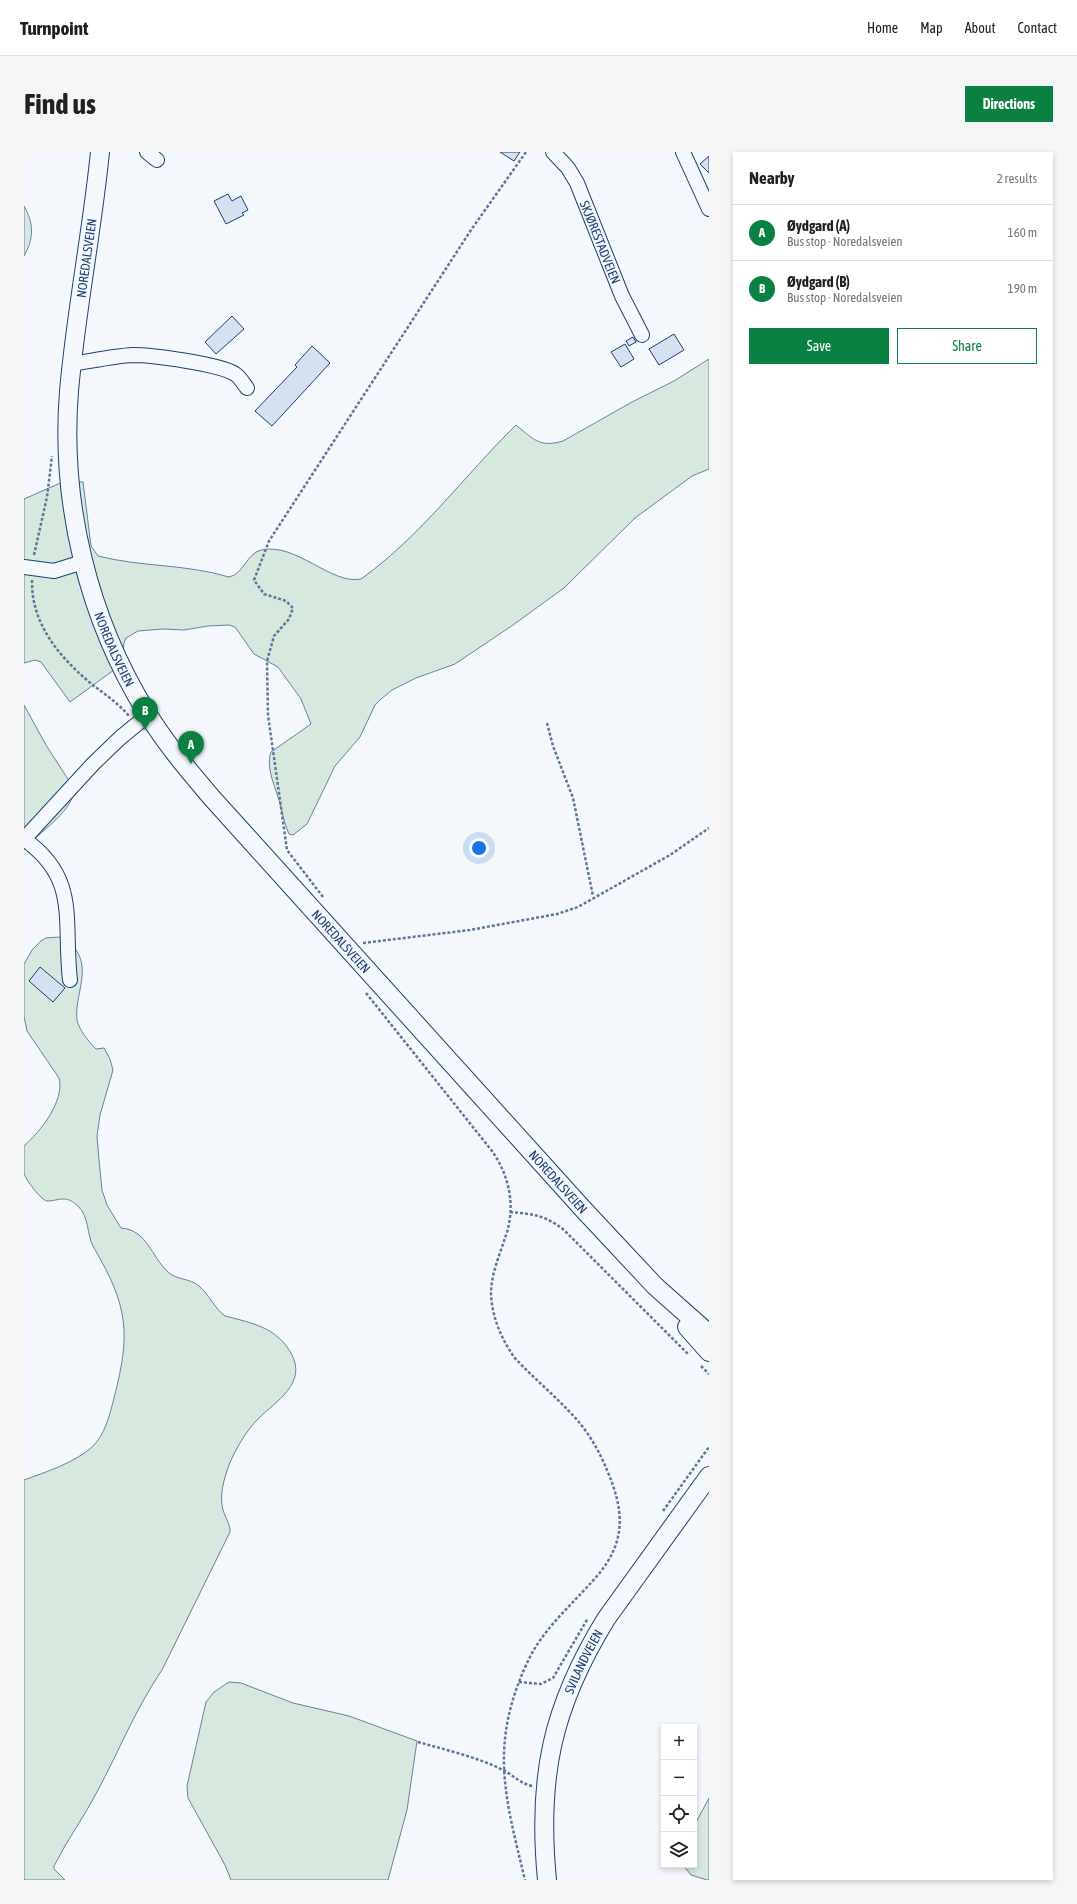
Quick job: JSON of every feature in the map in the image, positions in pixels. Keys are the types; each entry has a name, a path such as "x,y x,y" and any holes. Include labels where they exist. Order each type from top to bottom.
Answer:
{"main road":[{"name":"NOREDALSVEIEN","path":"100,152 72,364 67,426 68,468 74,518 83,562 108,637 122,668 148,715 172,750 212,798 577,1203 655,1286 709,1334"},
{"name":"NOREDALSVEIEN","path":"655,1286 680,1320 700,1358"},
{"name":"SVILANDVEIEN","path":"547,1880 544,1830 545,1788 552,1743 562,1709 575,1674 592,1642 618,1600 709,1476"}],"lane":[{"name":"SKJØRESTADVEIEN","path":"553,152 568,168 577,183 622,296 642,336"},
{"path":"683,152 709,209"},
{"path":"72,364 134,355 157,358 209,366 233,372 240,378 247,388"},
{"path":"28,567 54,571 83,562"},
{"path":"70,980 66,900 62,882 49,861 24,839 93,764 148,715"}],"path":[{"path":"324,898 287,850 268,715 267,661 274,636 289,619 293,608 286,601 264,594 254,580 269,541 471,230 526,152"},
{"path":"52,455 47,498 28,567 35,608 50,640 70,665 123,709 130,717 134,726"},
{"path":"547,723 553,746 574,798 593,896"},
{"path":"357,938 362,943 470,930 557,914 578,906 593,896 670,855 709,828"},
{"path":"362,989 418,1056 497,1158 508,1185 510,1212 509,1226 498,1258 492,1286 493,1308 498,1327 514,1357 579,1422 594,1442 615,1488 620,1510 621,1522 617,1542 608,1561 597,1576 547,1631 528,1661 519,1682 509,1716 503,1770 506,1802 525,1880"},
{"path":"510,1212 543,1216 552,1220 700,1358 709,1374"},
{"path":"418,1742 503,1770 526,1785 545,1788"}],"shaded area":[{"path":"24,206 30,219 32,231 30,243 24,256"},
{"path":"709,359 709,469 692,476 635,518 564,588 513,625 455,664 416,678 392,690 380,700 375,705 360,737 335,766 307,824 293,835 289,834 285,824 272,780 269,765 271,752 311,724 301,699 278,667 254,654 235,627 229,625 208,626 184,630 163,629 138,631 126,638 122,662 118,667 70,702 41,662 35,660 24,663 24,499 65,481 83,482 91,546 98,556 114,560 196,570 229,577 238,572 256,552 274,549 300,557 338,576 350,579 361,579 383,562 423,525 516,425 537,441 543,443 555,443 563,441 632,402 674,381"},
{"path":"24,705 46,745 75,790 71,800 60,816 24,850"},
{"path":"59,937 71,943 80,958 82,967 77,1011 78,1024 90,1043 96,1049 104,1048 110,1059 113,1070 100,1115 97,1136 102,1190 107,1205 121,1228 137,1233 148,1245 162,1266 171,1275 195,1283 199,1286 225,1316 262,1327 278,1337 291,1353 295,1364 296,1373 288,1390 249,1429 231,1459 222,1493 223,1510 229,1524 230,1532 162,1670 136,1714 92,1801 54,1866 54,1869 65,1880 24,1880 24,1480 77,1458 97,1442 104,1430 112,1404 123,1355 124,1337 120,1304 114,1287 94,1248 82,1211 73,1202 66,1199 44,1200 27,1180 24,1173 24,1146 37,1133 50,1115 55,1106 60,1087 59,1078 27,1031 24,1016 24,964 32,950 41,941 46,938"},
{"path":"229,1682 241,1683 293,1703 349,1716 417,1741 407,1810 388,1880 231,1880 225,1865 188,1798 187,1786 206,1702 214,1692"},
{"path":"709,1798 709,1880 691,1875 685,1868 697,1868 697,1820"}],"building":[{"path":"500,152 520,152 514,161"},
{"path":"709,156 709,173 700,164"},
{"path":"228,194 232,201 241,196 248,210 242,213 244,215 226,224 214,201"},
{"path":"232,316 244,329 216,354 205,342"},
{"path":"674,334 684,350 659,365 649,349"},
{"path":"633,337 636,342 629,346 626,341"},
{"path":"625,344 634,359 621,367 611,352"},
{"path":"312,346 330,363 272,426 255,411 297,367 295,365"},
{"path":"40,967 65,988 53,1002 29,981"}],"place":[{"name":"Øydgard (B)","path":"145,730"},
{"name":"Øydgard (A)","path":"191,764"}]}
